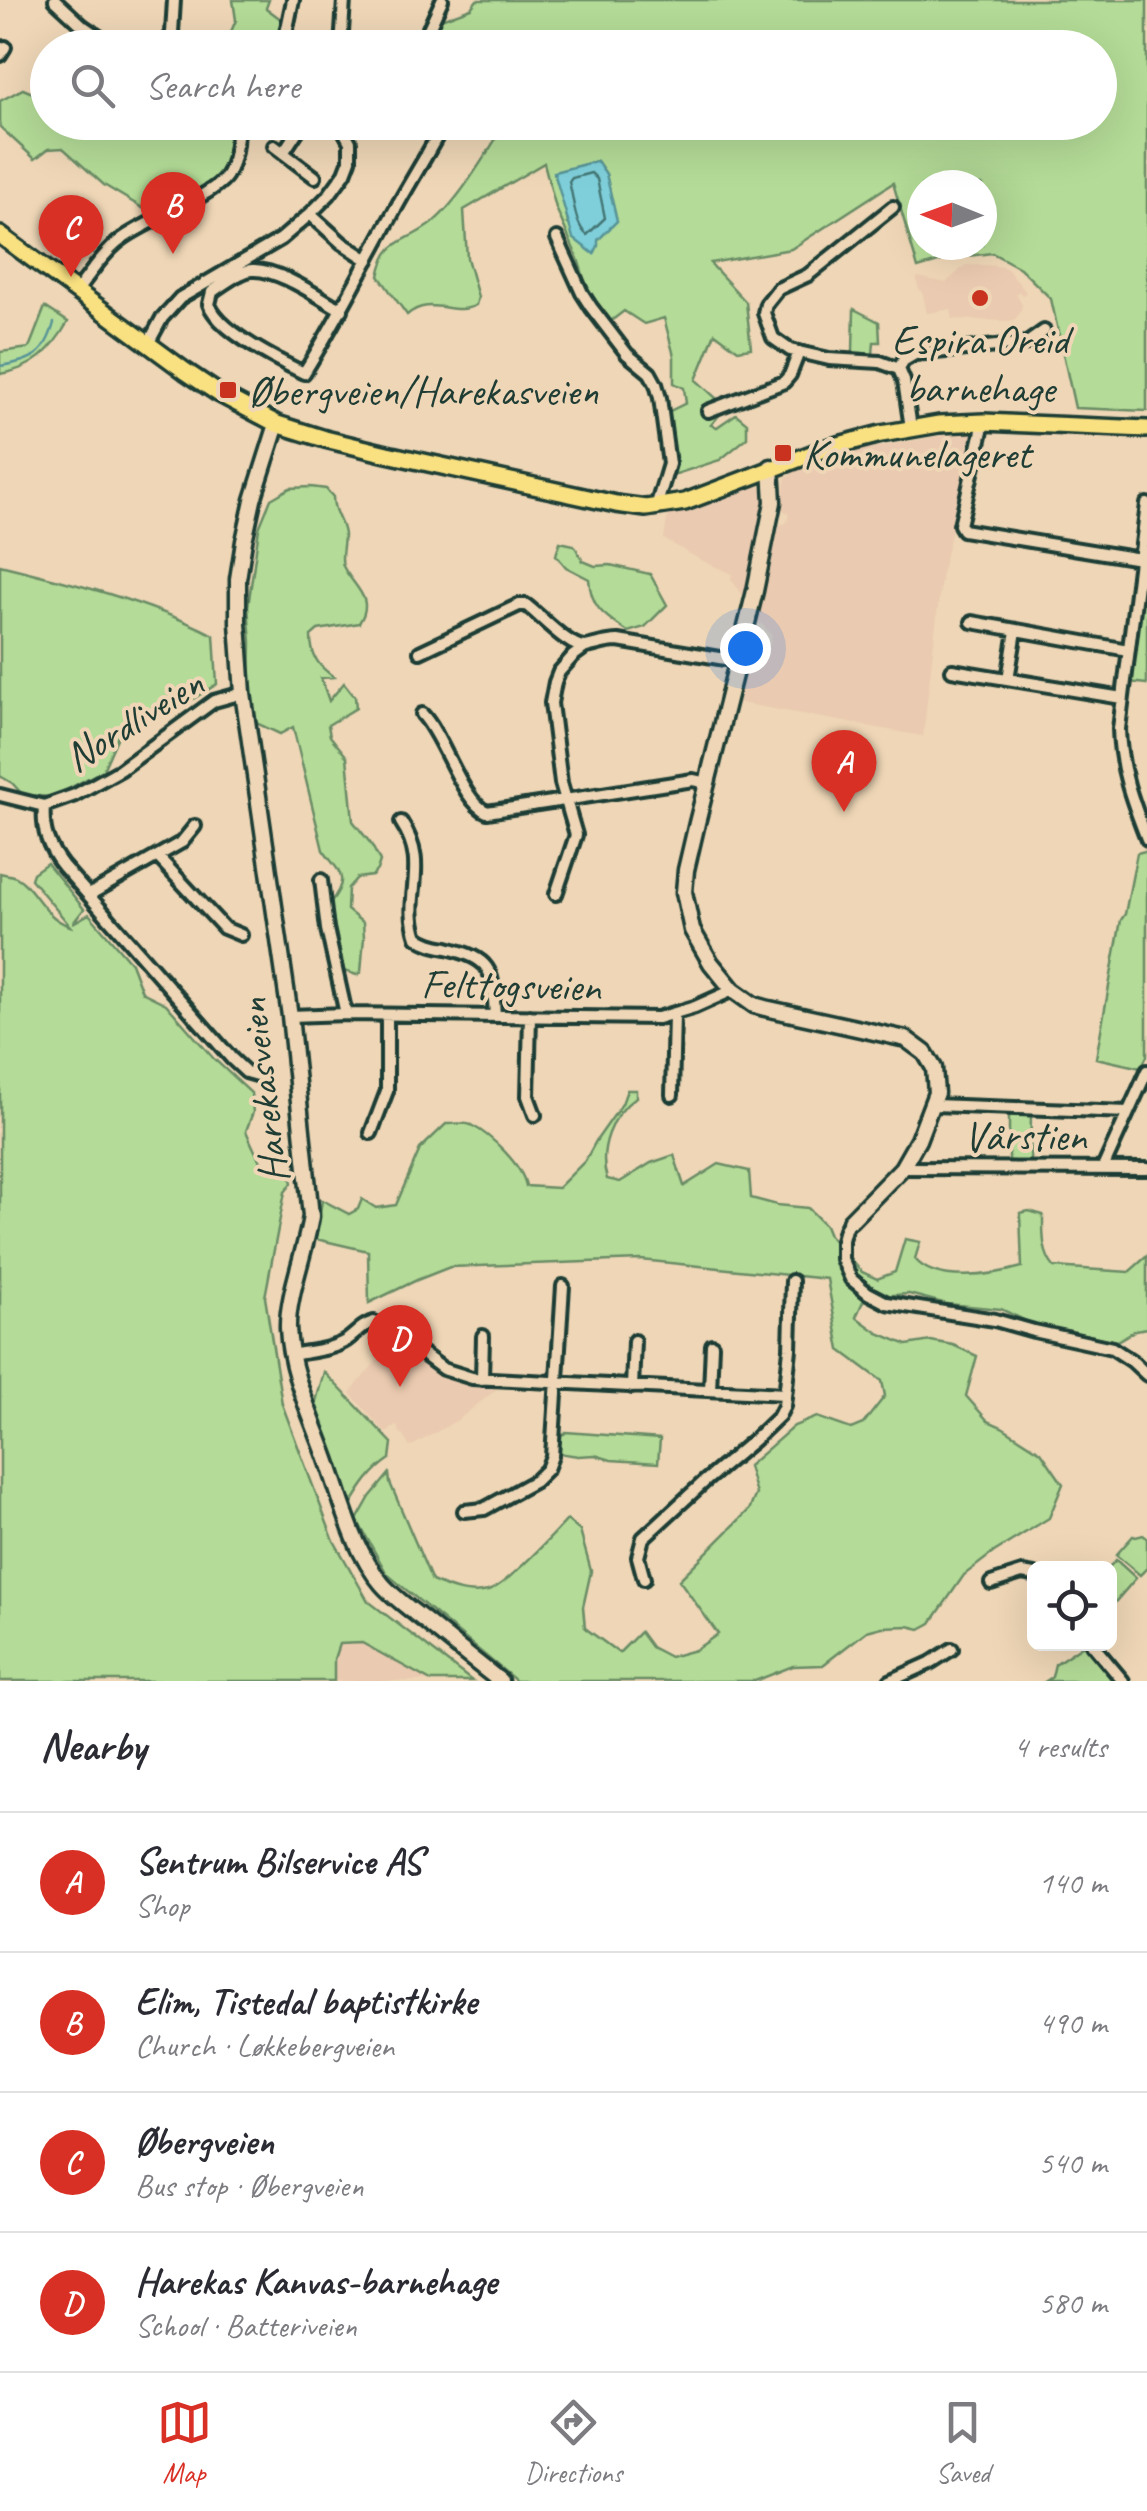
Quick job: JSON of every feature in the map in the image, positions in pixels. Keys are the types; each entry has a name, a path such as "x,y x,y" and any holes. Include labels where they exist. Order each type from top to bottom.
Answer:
{"main road":[{"path":"0,235 218,393 277,424 387,454 616,504 656,508 684,502 848,442 911,428 984,422 1147,428"}],"street":[{"path":"55,0 89,30"},
{"path":"172,30 174,0"},
{"path":"286,30 293,0"},
{"path":"342,30 344,0"},
{"path":"428,30 442,0"},
{"path":"76,292 122,238 221,184 230,170 236,140"},
{"path":"286,140 278,149 315,177"},
{"path":"148,344 180,298 281,239 310,214 340,182 349,166 349,140"},
{"path":"342,310 272,273 251,270 216,288 209,304 215,316 261,353 304,373 342,310 435,140"},
{"path":"893,207 808,275 778,289 770,296 764,313 769,330 781,345 829,359 884,362 898,368 904,381 911,428"},
{"path":"310,214 368,260"},
{"path":"557,238 591,307 656,384 669,464 656,508"},
{"path":"898,368 915,354 1027,343 1044,331"},
{"path":"708,410 784,382 799,352"},
{"path":"984,422 962,530 1142,568"},
{"name":"Harekasveien","path":"277,424 244,541 238,578 238,622 243,693 290,1016 312,1216 288,1311 292,1355 354,1532 374,1572 399,1600 500,1681"},
{"path":"771,468 773,502 755,592 686,870 686,913 692,930 733,990 754,1005 906,1039 925,1053 934,1068 936,1093 918,1140 902,1168 845,1229 842,1259 851,1278 868,1294 887,1303 996,1320 1112,1348 1147,1375"},
{"path":"1147,504 1119,729 1122,767 1147,839"},
{"path":"420,652 520,605 526,605 572,644 584,648"},
{"path":"972,622 1128,650"},
{"path":"1008,678 1016,631"},
{"path":"556,894 576,835 566,800 551,702 559,672 584,648 618,641 738,661"},
{"path":"952,670 1122,698"},
{"name":"Nordliveien","path":"0,795 44,806 76,795 120,770 214,701 243,693"},
{"path":"422,714 472,800 487,812 693,780 707,783"},
{"path":"44,806 43,821 52,852 232,1059 246,1072 260,1076"},
{"path":"401,822 416,856 412,912 417,937 474,956 486,965 495,1016"},
{"path":"89,895 182,842 195,826"},
{"path":"158,857 224,928 241,935"},
{"path":"321,880 327,929 346,1014"},
{"name":"Felttogsveien","path":"290,1016 647,1018 674,1015 733,990"},
{"path":"371,1133 386,1091 387,1015"},
{"path":"672,1095 674,1015"},
{"path":"530,1016 528,1096 535,1115"},
{"path":"1103,1168 1147,1071"},
{"path":"933,1105 1128,1112"},
{"name":"Vårstien","path":"902,1168 1147,1170"},
{"path":"644,1579 638,1557 644,1538 768,1427 784,1406 792,1282"},
{"path":"464,1511 484,1509 535,1481 547,1470 552,1456 562,1286"},
{"path":"292,1355 337,1345 363,1325 374,1322 444,1368 482,1380 785,1394"},
{"path":"482,1380 483,1336"},
{"path":"632,1387 634,1342"},
{"path":"710,1390 712,1345"},
{"path":"991,1582 1027,1574"},
{"path":"890,1681 930,1664 952,1649"},
{"path":"1098,1651 1123,1681"}],"shaded area":[{"path":"965,265 1006,268 1026,292 1016,294 1022,305 1015,319 953,319 951,309 927,313 917,277 946,283"},
{"path":"976,433 942,570 923,736 736,702 745,669 766,657 772,636 762,624 756,623 776,526 787,523 789,514 781,508 786,477 791,476 792,466 810,466 844,453"},
{"path":"751,484 764,489 767,501 745,598 731,579 732,574 664,539 671,513"},
{"path":"390,1335 433,1367 464,1382 498,1388 459,1419 410,1447 396,1425 386,1433 350,1393 379,1358 375,1353"},
{"path":"339,1643 362,1643 431,1681 334,1681"}],"green space":[{"path":"233,0 269,0 266,8 282,20 279,30 232,30 236,20"},
{"path":"477,0 1147,0 1147,411 1075,408 1051,299 1020,268 997,256 997,170 907,170 907,231 893,183 791,249 710,263 746,302 751,348 738,350 715,333 696,380 726,407 711,425 717,427 736,414 747,423 747,438 720,460 673,475 668,412 686,403 684,388 674,383 674,356 664,318 644,324 624,311 611,321 589,294 556,208 544,163 464,210 467,258 478,297 476,305 459,309 425,306 407,315 379,276 390,250 448,208 495,140 1117,140 1117,30 436,30 441,19 471,8","holes":["597,161 606,174 616,221 598,240 568,224 554,173"]},
{"path":"23,89 30,92 30,140 230,140 228,155 224,166 207,184 151,213 104,185 63,148 48,149 35,159 0,127 0,101"},
{"path":"916,260 945,260 918,268"},
{"path":"45,307 68,322 62,332 32,363 0,374 0,352 29,348"},
{"path":"854,309 879,322 880,342 874,342 873,354 853,352"},
{"path":"290,488 326,489 333,497 344,535 343,566 365,606 359,623 318,630 311,636 316,660 334,677 321,678 329,701 344,683 355,697 356,708 328,725 330,736 347,757 353,821 380,861 372,876 357,878 348,888 347,910 363,923 361,972 357,975 344,971 330,903 340,887 340,875 323,850 293,727 280,734 256,723 250,689 248,607 259,528 271,499"},
{"path":"560,542 574,545 583,561 595,566 610,565 650,574 667,605 645,627 628,632 596,605 589,579 566,567 556,555"},
{"path":"0,565 136,603 214,635 217,684 175,710 122,727 103,770 53,797 23,795 0,776"},
{"path":"1143,579 1147,579 1147,684 1129,682"},
{"path":"1145,851 1147,1056 1141,1068 1096,1058 1121,920 1137,853"},
{"path":"47,863 84,909 73,923 89,914 131,963 142,992 166,1004 214,1059 251,1093 253,1112 246,1131 253,1147 266,1168 290,1174 292,1183 285,1192 265,1297 282,1404 333,1539 368,1601 472,1681 431,1681 362,1643 339,1644 334,1681 0,1681 0,873 23,882 52,916 70,926 31,879"},
{"path":"627,1090 636,1090 636,1097 620,1113 609,1134 604,1156 607,1179 620,1182 651,1163 674,1155 684,1186 719,1164 749,1171 751,1198 808,1208 862,1272 877,1279 895,1272 905,1239 920,1242 915,1259 937,1272 966,1276 1022,1267 1020,1213 1029,1211 1043,1215 1045,1249 1054,1267 1129,1272 1147,1256 1147,1328 1117,1341 1030,1323 1001,1309 947,1304 909,1294 865,1297 856,1317 878,1333 907,1345 931,1341 953,1345 977,1356 966,1396 988,1421 1041,1452 1063,1484 1049,1518 964,1575 931,1623 920,1629 908,1626 867,1631 823,1665 793,1666 755,1681 516,1681 387,1574 357,1520 389,1474 432,1581 466,1592 488,1591 517,1571 567,1520 580,1531 591,1571 583,1607 585,1628 619,1653 640,1632 651,1647 670,1657 695,1650 718,1634 679,1580 749,1510 756,1494 748,1466 794,1426 817,1417 851,1429 863,1424 885,1396 882,1381 840,1350 827,1279 641,1260 450,1267 369,1303 368,1251 316,1239 322,1200 349,1214 358,1209 362,1199 376,1208 396,1205 420,1149 446,1124 468,1124 487,1136 512,1160 526,1186 558,1188 585,1161"},
{"path":"1009,1112 1031,1113 1030,1164 1009,1163"},
{"path":"324,1372 392,1443 390,1459 368,1479 351,1505 315,1405"},
{"path":"559,1434 660,1439 658,1463 558,1453"},
{"path":"1133,1536 1147,1538 1147,1568 1140,1575 1116,1555"},
{"path":"1116,1560 1136,1578 1117,1600 1117,1561"},
{"path":"1074,1651 1091,1651 1115,1681 1046,1681 1052,1677 1055,1664"}],"water":[{"path":"597,161 606,174 617,221 598,240 594,254 573,238 554,172"}],"waterway":[{"path":"0,366 36,355 54,323"}],"place":[{"name":"Elim, Tistedal baptistkirke","path":"173,254"},
{"name":"Øbergveien","path":"71,277"},
{"name":"Espira Oreid barnehage","path":"980,298"},
{"name":"Øbergveien/Harekasveien","path":"228,390"},
{"name":"Kommunelageret","path":"783,453"},
{"name":"Sentrum Bilservice AS","path":"844,812"},
{"name":"Harekas Kanvas-barnehage","path":"400,1387"}]}
